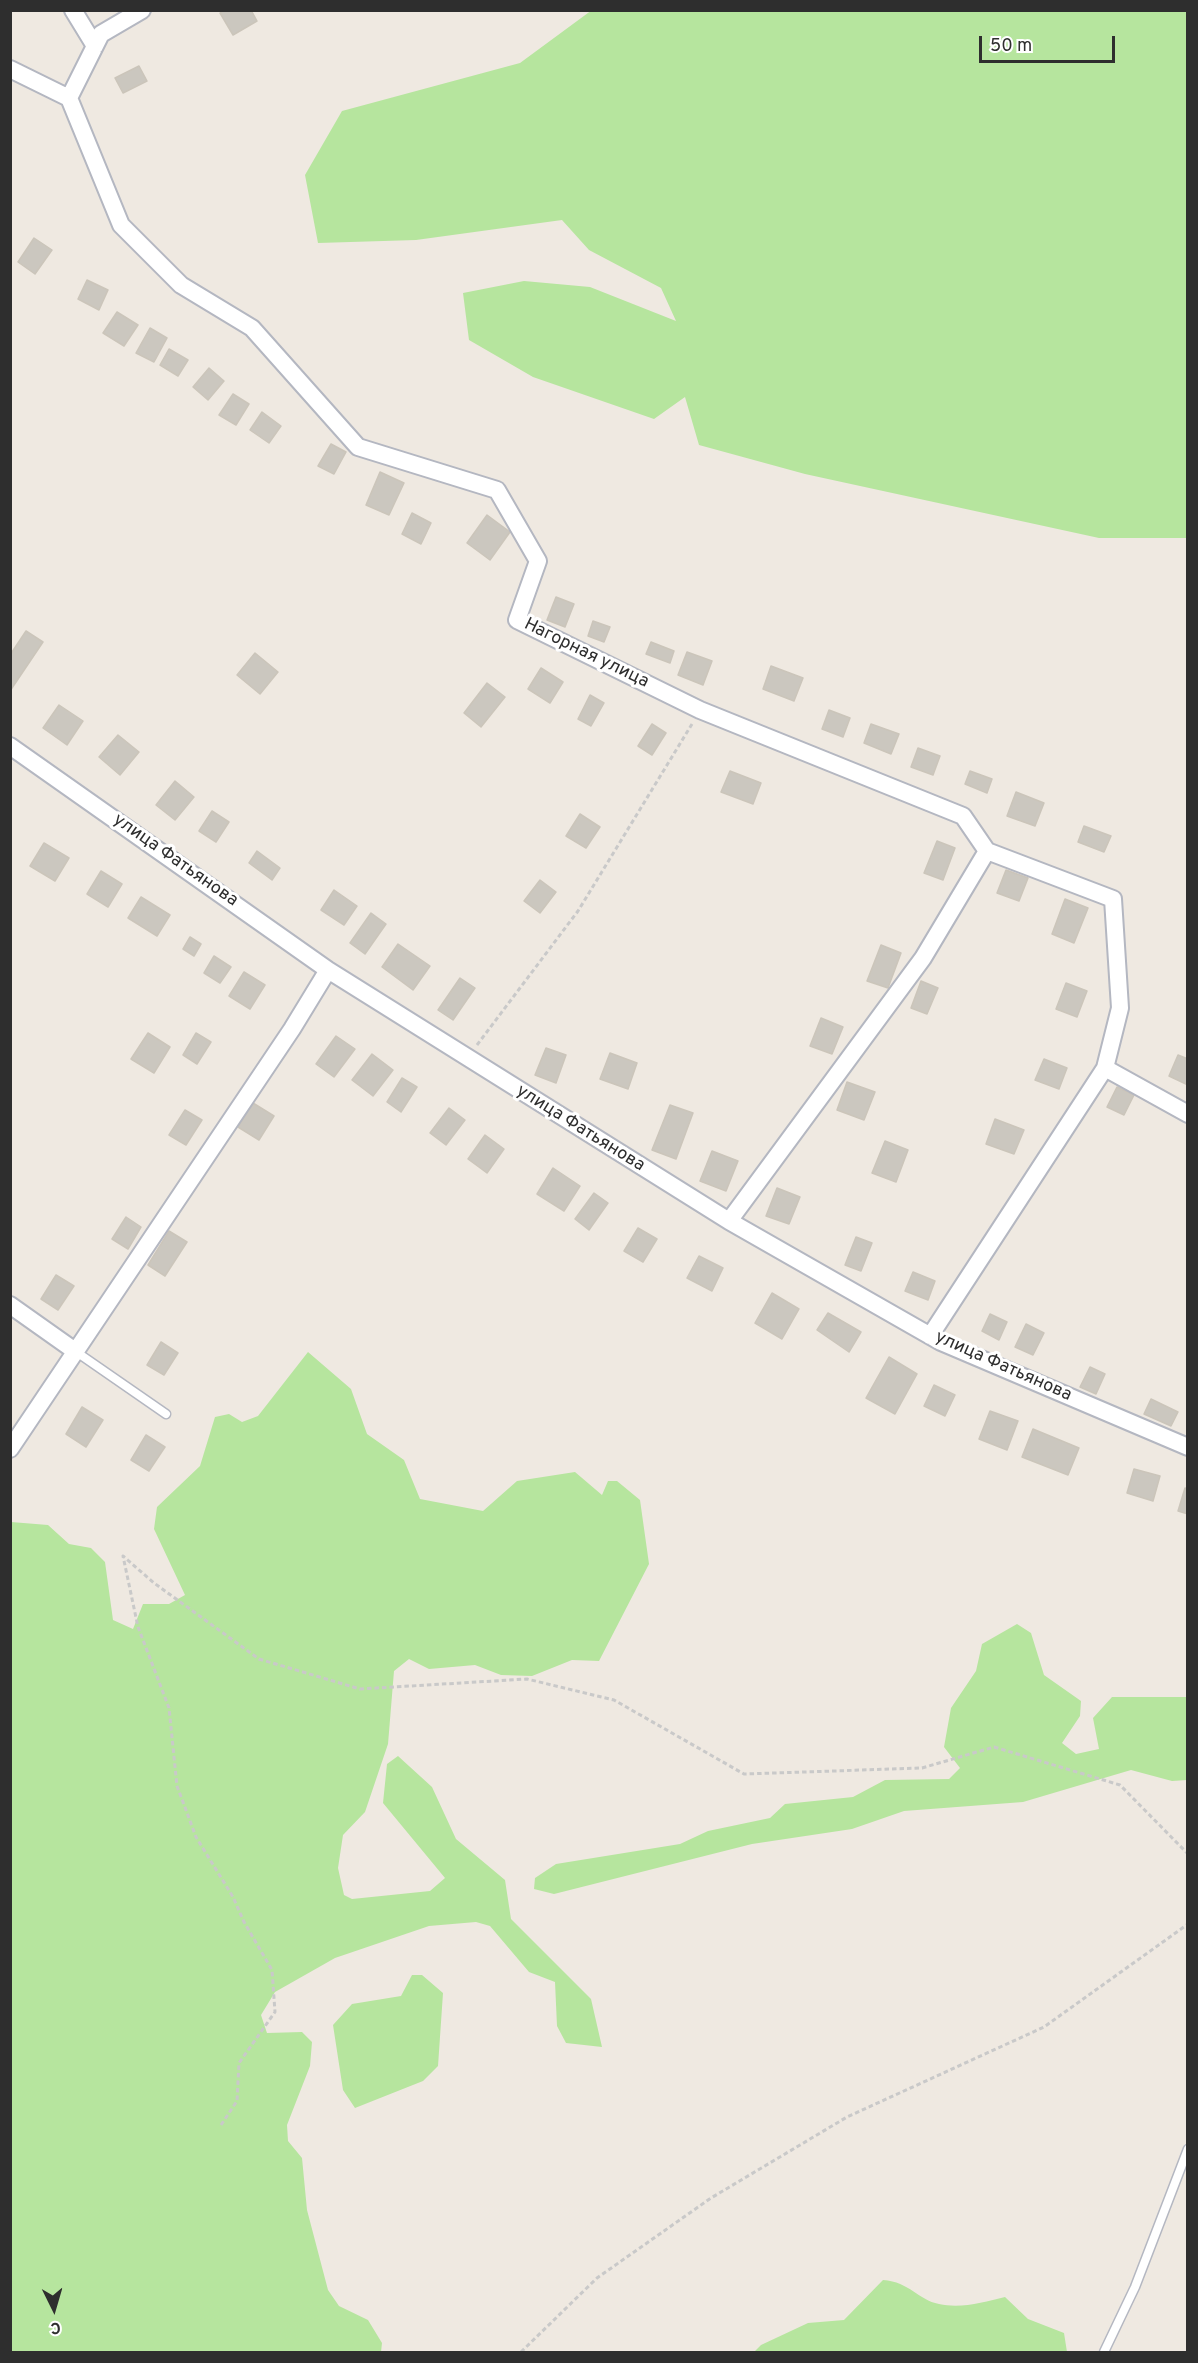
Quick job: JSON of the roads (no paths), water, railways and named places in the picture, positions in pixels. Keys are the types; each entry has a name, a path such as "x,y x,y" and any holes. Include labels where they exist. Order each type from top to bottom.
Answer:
{"street":[{"path":"73,10 95,46"},
{"path":"10,69 69,98 101,34 142,10"},
{"name":"Нагорная улица","path":"69,98 121,225 181,285 252,328 358,447 497,490 538,561 517,620 700,710 963,816 987,851"},
{"name":"улица Фатьянова","path":"10,746 328,970 729,1221 930,1336 1188,1447"},
{"path":"729,1221 923,958 987,851 1113,898 1120,1008 1105,1068 930,1336"},
{"path":"10,1449 292,1029 328,970"},
{"path":"1105,1068 1188,1114"},
{"path":"10,1305 75,1351"}],"lane":[{"path":"75,1351 166,1414"},
{"path":"1104,2352 1136,2287 1188,2149"}]}
